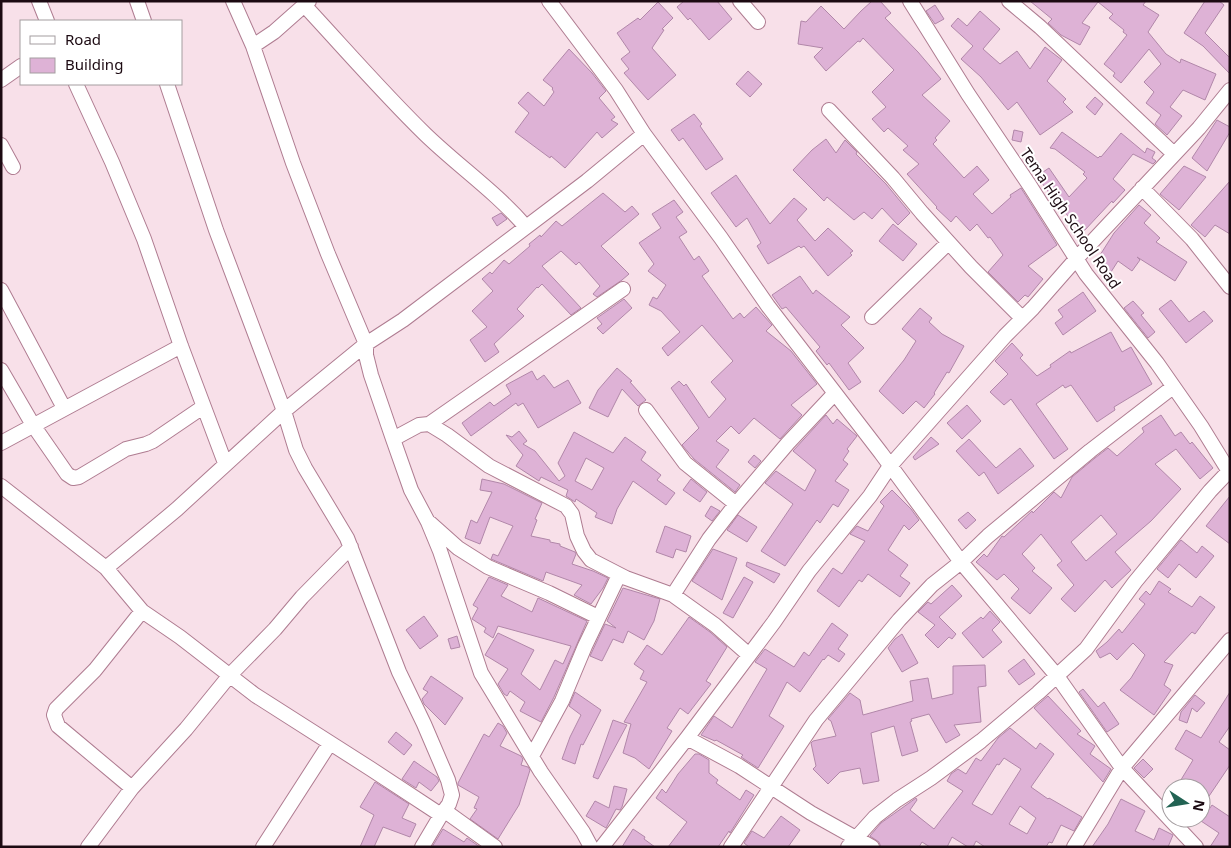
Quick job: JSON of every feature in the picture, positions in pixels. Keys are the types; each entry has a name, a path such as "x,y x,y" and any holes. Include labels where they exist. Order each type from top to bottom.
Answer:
{"street":[{"path":"39,1 47,20"},
{"path":"137,1 144,20"},
{"path":"233,1 253,46 293,164 366,344 366,355 371,375 393,439 411,490 428,522 440,551 481,673 541,772 583,832 591,847"},
{"path":"549,1 616,90 644,134 768,306 835,392 961,562 1056,676 1122,768 1196,847"},
{"path":"740,1 758,22"},
{"name":"Tema High School Road","path":"910,1 968,94 1086,274 1157,363 1201,426 1229,472"},
{"path":"1009,1 1040,27 1174,154"},
{"path":"253,46 274,32 307,4 423,132 454,161 508,206 526,227"},
{"path":"1,80 20,67"},
{"path":"76,85 112,162 144,240 180,346 226,463"},
{"path":"167,85 216,230 299,456 351,548 399,672 448,780 452,794 449,804 422,847"},
{"path":"602,847 687,738 809,571 870,496 890,466 1005,336 1198,128 1230,90"},
{"path":"829,110 893,178 948,243 1022,318"},
{"path":"106,568 177,509 284,411 366,344 403,320 588,181 644,134"},
{"path":"1,145 13,167"},
{"path":"1142,188 1192,239 1230,287"},
{"path":"872,317 948,243"},
{"path":"393,439 419,425 429,424 623,289"},
{"path":"1,290 64,408"},
{"path":"1,443 180,346"},
{"path":"1,370 33,424 67,474 73,478 79,477 126,449 154,441 203,407"},
{"path":"731,847 816,720 877,646 932,585 1090,451 1173,387"},
{"path":"673,595 709,539 736,504 835,392"},
{"path":"646,410 685,463 736,504"},
{"path":"429,424 442,431 488,466 566,506 572,514 577,536 584,551 591,560 619,575 673,595 715,625 748,656"},
{"path":"852,842 875,817 897,800 932,778 981,741 1086,649 1135,582 1210,491 1229,472"},
{"path":"1,486 106,568 142,611 230,674 273,708 495,847"},
{"path":"428,522 458,548 488,567 549,593 598,617"},
{"path":"88,847 132,788 186,729 230,674 275,630 302,597 351,548"},
{"path":"532,756 562,701 598,617 619,575"},
{"path":"132,788 58,726 54,715 56,709 95,670 142,611"},
{"path":"1074,847 1122,768 1230,640"},
{"path":"687,738 739,766 852,842 872,847"},
{"path":"264,847 330,743"}],"building":[{"path":"684,1 717,1 732,19 709,40 690,18 688,20 677,7"},
{"path":"872,1 880,1 891,13 885,18 941,79 922,95 950,121 935,138 937,140 933,144 964,178 977,166 989,180 973,194 992,214 1011,197 1010,195 1021,188 1057,245 1028,266 1043,279 1028,297 1025,295 1018,302 988,272 1003,255 990,237 988,238 977,224 970,231 956,216 951,222 936,208 907,174 919,164 903,150 908,146 888,128 884,132 872,119 886,107 872,92 894,70 863,38 826,71 814,57 823,48 798,44 801,21 806,22 821,6 844,29"},
{"path":"1030,1 1146,1 1143,5 1159,15 1148,32 1166,54 1180,63 1181,59 1216,74 1205,100 1183,90 1170,107 1182,116 1167,135 1155,124 1161,115 1146,103 1154,92 1144,82 1161,64 1149,49 1121,83 1113,76 1115,73 1104,64 1127,35 1123,32 1124,30 1109,18 1113,14 1098,2 1082,23 1090,27 1080,45 1061,35 1048,23 1052,19"},
{"path":"1205,1 1219,1 1224,5 1205,33 1230,58 1230,74 1203,46 1184,33"},
{"path":"658,2 673,18 662,29 664,30 652,48 676,75 648,100 624,73 629,69 621,59 630,52 617,33 638,18 640,20"},
{"path":"935,5 944,19 935,24 926,11"},
{"path":"980,11 1000,29 983,49 1000,64 1017,51 1030,69 1045,47 1062,60 1047,81 1066,99 1063,102 1073,112 1040,135 1017,102 1008,110 981,77 961,59 973,46 951,26 958,18 967,26"},
{"path":"569,49 606,91 599,98 615,117 611,120 618,124 602,138 597,132 565,168 551,156 550,158 515,132 529,113 518,103 528,92 544,106 554,92 553,88 543,80"},
{"path":"748,71 762,84 750,97 736,84"},
{"path":"1095,97 1103,104 1095,115 1086,107"},
{"path":"694,114 723,159 706,170 683,138 679,141 671,130"},
{"path":"1217,120 1230,127 1230,132 1207,171 1192,158"},
{"path":"1014,130 1023,132 1021,142 1012,140"},
{"path":"1062,132 1098,158 1101,157 1121,133 1145,153 1147,148 1155,152 1152,158 1156,161 1153,164 1133,154 1113,179 1125,190 1084,231 1060,208 1037,176 1049,168 1069,197 1087,178 1083,174 1085,172 1055,149 1050,148"},
{"path":"826,139 836,153 845,140 886,184 910,213 898,225 882,208 872,219 864,212 854,220 827,197 824,201 793,170 812,150"},
{"path":"1184,166 1206,177 1179,210 1160,194"},
{"path":"736,175 770,224 794,198 807,209 797,220 815,241 828,228 853,251 850,253 852,255 828,276 804,246 801,248 799,246 768,264 757,246 761,243 747,218 736,227 711,193"},
{"path":"1230,181 1230,234 1215,225 1205,237 1191,225"},
{"path":"603,193 625,212 632,206 639,214 601,246 629,274 597,297 593,294 600,286 579,262 576,265 561,251 542,266 581,308 571,315 542,284 517,309 524,316 494,344 499,352 485,362 470,340 487,327 472,311 493,291 482,279 490,272 492,274 504,260 509,264 530,246 529,244 540,235 541,237 556,221 562,226"},
{"path":"674,200 683,212 676,217 687,232 679,237 694,260 699,256 709,271 702,276 733,319 740,313 744,318 756,307 772,325 766,331 791,351 817,384 791,405 802,415 780,439 754,418 739,434 731,426 716,441 729,450 716,467 740,485 735,492 694,459 682,445 699,428 671,388 679,381 684,386 686,384 709,418 726,399 711,382 733,361 702,325 668,356 662,348 680,332 661,311 649,305 653,297 657,299 666,285 648,271 654,264 639,243 661,228 652,214"},
{"path":"1139,205 1151,215 1144,223 1160,238 1156,242 1187,262 1175,281 1137,257 1140,260 1132,271 1118,261 1111,272 1095,263 1114,233"},
{"path":"501,213 507,219 497,226 492,218"},
{"path":"893,224 917,244 903,261 879,241"},
{"path":"800,276 813,294 816,290 850,317 841,325 864,348 848,363 861,382 849,390 829,363 827,365 816,351 820,347 786,307 782,309 772,295"},
{"path":"1083,292 1096,311 1063,335 1055,323 1063,317 1058,310"},
{"path":"624,299 632,308 603,334 597,328 602,324 597,318"},
{"path":"1171,300 1189,322 1204,311 1213,321 1186,343 1159,309"},
{"path":"1133,301 1144,313 1141,315 1155,332 1148,338 1124,308"},
{"path":"920,308 932,318 929,322 942,334 964,346 949,373 947,372 935,394 924,408 916,401 903,414 879,391 904,360 916,341 902,329"},
{"path":"1111,332 1122,352 1131,347 1152,384 1114,407 1115,410 1097,422 1071,385 1065,388 1063,385 1036,404 1068,449 1054,459 1011,399 1004,405 990,392 1008,374 995,361 1012,343 1023,355 1020,358 1037,376 1070,351 1071,353"},
{"path":"617,368 632,381 630,382 646,400 638,406 622,389 608,417 589,408 598,390"},
{"path":"532,371 537,380 544,375 554,388 568,380 581,403 538,428 523,403 518,406 516,403 471,436 462,423 490,402 494,406 511,394 506,385"},
{"path":"967,405 981,421 962,439 947,423"},
{"path":"826,415 833,424 837,419 857,436 847,449 849,451 843,460 848,464 835,481 849,490 838,507 833,504 820,523 817,520 785,566 761,551 793,504 765,483 776,471 805,491 816,470 793,451"},
{"path":"1161,415 1175,436 1181,432 1190,444 1192,442 1213,468 1200,479 1176,449 1155,464 1181,489 1151,521 1115,552 1131,570 1112,588 1105,580 1075,612 1061,599 1074,585 1057,565 1062,561 1041,534 1022,554 1035,568 1032,571 1052,588 1030,614 1011,598 1019,589 1004,574 997,580 976,562 984,554 987,557 1002,536 1004,537 1032,511 1033,513 1054,492 1061,498 1072,477 1095,458 1108,448 1117,456 1144,432 1142,428","holes":["1101,515 1117,534 1086,561 1071,542"]},
{"path":"519,431 527,441 523,444 535,451 559,481 565,476 558,463 574,432 613,453 625,437 646,452 641,460 661,475 657,480 675,493 666,505 633,481 617,509 612,524 595,517 597,513 576,499 575,502 566,496 568,490 541,477 539,481 516,466 523,455 506,435 512,437","holes":["586,458 604,468 592,490 575,481"]},
{"path":"931,437 939,444 915,460 913,457"},
{"path":"969,439 996,468 1020,448 1034,466 998,494 984,472 979,476 956,451"},
{"path":"754,455 761,461 755,468 748,462"},
{"path":"482,479 504,484 542,503 535,519 537,520 531,536 550,540 550,542 560,544 560,546 575,552 572,564 608,578 591,604 574,595 582,585 546,572 543,581 491,559 493,554 498,556 513,526 490,517 480,544 465,538 471,520 477,523 492,492 480,490"},
{"path":"691,479 707,492 700,502 683,490"},
{"path":"892,490 919,520 909,530 904,525 888,550 908,565 900,576 910,583 900,597 868,574 862,582 859,580 839,607 817,591 833,568 842,574 865,541 850,534 857,526 868,531 884,506 880,502"},
{"path":"1230,496 1230,544 1206,526"},
{"path":"711,506 720,511 712,521 705,516"},
{"path":"968,512 976,520 966,529 958,520"},
{"path":"738,515 757,527 747,542 727,530"},
{"path":"665,526 691,536 686,552 676,549 673,558 656,552"},
{"path":"1181,540 1197,553 1202,546 1214,556 1196,578 1179,564 1168,578 1157,569"},
{"path":"713,549 737,558 722,600 692,581"},
{"path":"747,562 780,574 774,583 746,566"},
{"path":"489,577 508,585 501,596 532,612 538,598 587,621 541,722 520,711 525,702 510,691 507,696 504,694 498,684 508,669 485,655 498,633 534,650 521,674 540,690 555,660 563,664 571,646 498,626 493,638 484,632 486,628 472,619 478,608 473,605"},
{"path":"744,577 753,582 733,618 723,613"},
{"path":"1159,581 1171,589 1168,592 1192,607 1200,596 1215,607 1195,634 1192,632 1164,662 1173,665 1164,685 1171,690 1154,715 1120,690 1131,678 1145,655 1133,643 1117,660 1110,653 1100,658 1096,651 1119,629 1122,633 1145,604 1139,599 1146,591 1150,595"},
{"path":"952,585 962,596 939,617 956,634 952,639 949,637 938,648 925,635 935,625 918,612 928,602 931,604"},
{"path":"623,588 660,599 654,621 644,640 628,631 623,643 613,639 602,661 590,656 605,624 616,628 607,621"},
{"path":"990,611 1000,622 992,630 1002,642 983,658 962,633 981,617 983,619"},
{"path":"424,616 438,636 420,649 406,630"},
{"path":"689,617 727,647 706,681 711,684 688,714 680,708 667,728 672,731 649,769 635,758 623,753 631,724 624,722 647,682 640,679 644,671 634,664 647,645 662,655"},
{"path":"832,623 848,635 838,649 845,654 839,662 828,655 823,659 800,692 787,682 769,716 784,726 758,768 741,757 743,755 716,740 701,735 714,716 732,728 767,669 755,662 765,649 794,667 804,652 809,656"},
{"path":"902,634 918,663 902,672 888,648"},
{"path":"457,636 460,647 451,649 448,639"},
{"path":"1024,659 1035,674 1019,685 1008,671"},
{"path":"985,665 986,686 978,687 981,722 954,725 960,735 946,743 929,714 911,719 912,721 910,722 918,751 902,756 894,726 871,733 879,781 863,784 860,768 840,772 828,784 813,769 816,766 811,743 836,736 831,721 828,719 850,693 860,700 863,715 913,701 910,681 928,678 932,699 953,694 953,666"},
{"path":"431,676 463,698 445,725 424,704 422,699 428,692 423,689"},
{"path":"1083,689 1098,707 1104,702 1119,724 1107,732 1079,692"},
{"path":"575,692 601,710 583,745 581,744 575,764 562,759 581,715 569,706"},
{"path":"1230,692 1230,726 1219,742 1230,750 1230,765 1211,793 1211,778 1182,778 1193,760 1175,749 1186,730 1201,738"},
{"path":"1195,695 1205,703 1197,712 1192,708 1187,723 1179,720 1181,712"},
{"path":"1048,696 1081,731 1077,734 1095,746 1090,754 1111,769 1103,782 1034,708"},
{"path":"613,720 627,725 598,779 593,777"},
{"path":"498,723 503,726 507,733 500,746 521,756 523,759 521,765 528,767 530,770 519,805 498,839 470,819 477,809 474,808 479,797 458,785 458,783 484,734 489,737"},
{"path":"1010,728 1036,749 1040,743 1054,754 1031,787 1048,799 1082,817 1074,831 1061,825 1052,843 1049,842 1046,847 985,847 976,841 973,847 968,847 952,837 947,847 930,847 922,842 919,847 881,847 879,842 870,836 881,823 916,798 917,800 910,810 934,829 963,791 947,781 951,774 958,769 966,774 976,758 981,761 998,738","holes":["1004,758 1021,769 992,815 972,804 997,764 999,765","1020,806 1036,818 1027,834 1009,824"]},
{"path":"396,732 412,745 404,755 388,742"},
{"path":"695,754 699,754 709,760 709,773 718,780 716,783 740,800 746,790 754,795 730,833 729,831 718,847 668,847 687,822 656,798 662,789 666,793 678,774"},
{"path":"1143,759 1153,769 1144,778 1134,768"},
{"path":"414,761 437,777 439,781 431,791 419,782 416,788 402,779"},
{"path":"375,782 409,804 402,818 416,824 410,837 383,827 374,847 360,847 374,815 360,807"},
{"path":"614,786 627,789 622,807 620,810 616,809 606,828 586,816 595,801 609,808"},
{"path":"1121,799 1145,811 1135,831 1154,840 1159,828 1173,835 1168,847 1092,847 1108,824"},
{"path":"1212,805 1230,817 1230,847 1210,847 1219,833 1211,828"},
{"path":"781,816 800,830 788,847 749,847 744,843 752,831 764,838"},
{"path":"443,829 464,842 467,838 480,847 432,847"},
{"path":"633,829 645,837 644,839 655,847 622,847"}]}
